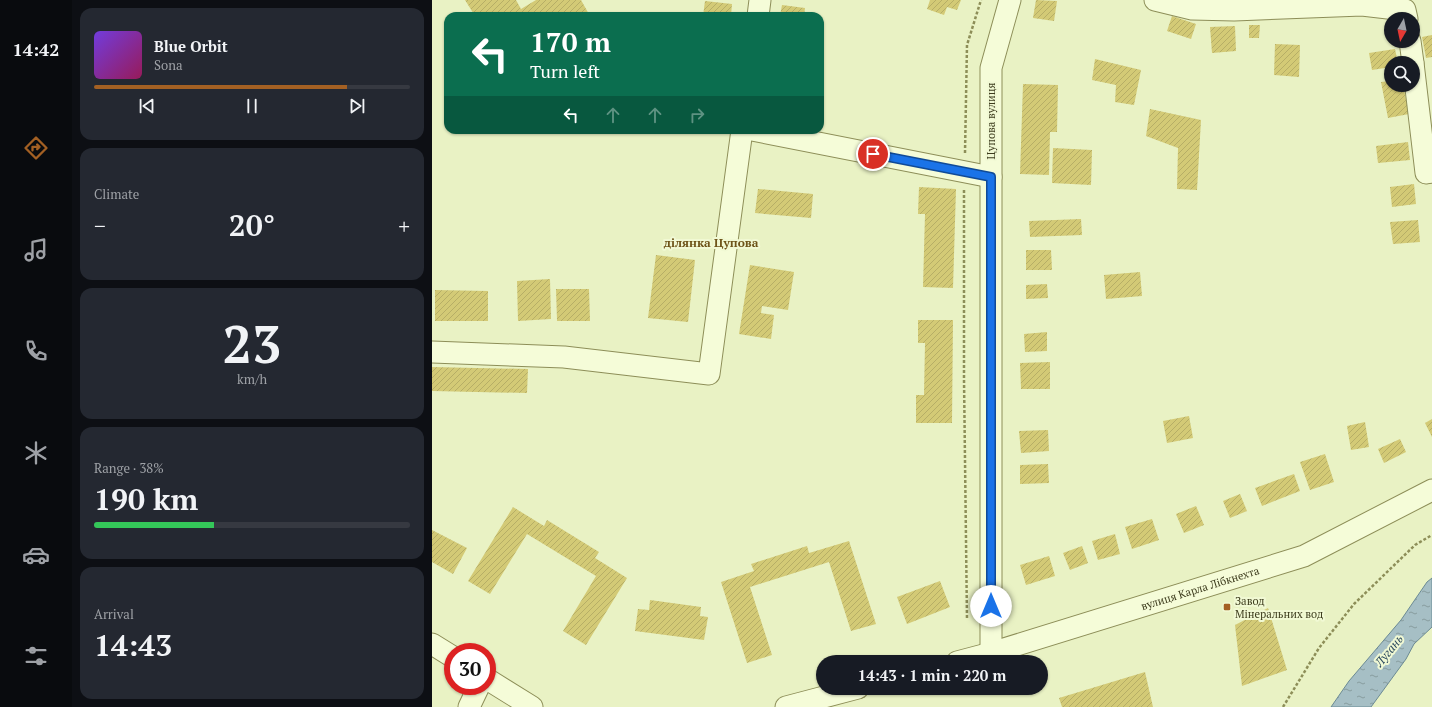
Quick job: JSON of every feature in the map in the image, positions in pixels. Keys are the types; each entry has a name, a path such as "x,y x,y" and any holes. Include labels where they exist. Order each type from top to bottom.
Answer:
{"street":[{"path":"758,12 760,0"},
{"name":"Цупова вулиця","path":"991,653 992,68 1010,0"},
{"path":"1155,0 1192,9 1234,10 1362,5 1405,10 1405,12"},
{"path":"1417,92 1429,173"},
{"path":"432,352 564,357 709,374 741,134"},
{"path":"772,134 991,177"},
{"name":"вулиця Карла Лібкнехта","path":"983,655 1304,556 1432,490"},
{"path":"432,644 444,651"},
{"path":"496,685 532,707"},
{"path":"470,707 475,695"},
{"path":"786,707 831,695"}],"path":[{"path":"967,620 964,379 964,172 967,45 981,0"},
{"path":"1283,707 1320,648 1354,604 1415,545 1432,535"}],"water":[{"name":"Лугань","path":"1432,578 1432,627 1414,644 1406,659 1371,707 1331,707 1349,681 1401,620 1427,582"}],"building":[{"path":"465,0 516,0 521,9 536,0 581,0 588,12 472,12"},
{"path":"930,0 961,0 957,10 947,7 944,15 927,9"},
{"path":"1036,0 1057,1 1054,21 1033,18"},
{"path":"705,1 732,4 731,12 704,12"},
{"path":"782,5 805,8 804,12 781,12"},
{"path":"1172,16 1196,24 1191,39 1167,31"},
{"path":"1249,25 1260,25 1259,38 1249,38"},
{"path":"1235,26 1236,51 1212,53 1210,27"},
{"path":"1432,35 1432,57 1426,58 1422,37"},
{"path":"1275,44 1300,45 1299,77 1274,75"},
{"path":"1395,49 1396,56 1384,56 1384,68 1372,70 1369,53"},
{"path":"1095,59 1141,70 1134,105 1115,102 1116,85 1092,80"},
{"path":"1381,82 1384,82 1384,92 1404,92 1409,114 1388,118"},
{"path":"1023,84 1058,85 1057,132 1050,132 1049,175 1020,174"},
{"path":"1150,109 1201,120 1197,190 1177,189 1178,148 1146,136"},
{"path":"1408,142 1410,160 1378,163 1376,146"},
{"path":"1053,148 1092,150 1091,185 1052,183"},
{"path":"1414,184 1416,204 1392,207 1390,187"},
{"path":"919,187 956,189 953,288 923,287 925,214 918,214"},
{"path":"758,189 813,194 811,218 755,213"},
{"path":"1081,219 1082,235 1030,237 1029,221"},
{"path":"1418,220 1420,242 1393,244 1390,222"},
{"path":"1026,250 1051,250 1052,270 1026,270"},
{"path":"656,255 695,260 688,322 648,318"},
{"path":"750,265 794,272 788,310 762,306 761,313 774,315 771,339 739,334"},
{"path":"1140,272 1142,296 1106,299 1104,275"},
{"path":"550,279 551,319 518,321 517,281"},
{"path":"1047,284 1048,298 1026,299 1026,285"},
{"path":"556,289 589,289 590,321 557,321"},
{"path":"435,290 488,291 488,321 435,321"},
{"path":"918,320 953,320 952,423 916,423 916,395 924,395 925,343 918,343"},
{"path":"1047,332 1047,351 1025,352 1024,334"},
{"path":"1050,362 1050,389 1021,389 1020,363"},
{"path":"432,367 528,369 527,393 432,391"},
{"path":"1189,416 1193,438 1167,443 1163,421"},
{"path":"1432,419 1432,437 1425,423"},
{"path":"1365,422 1369,447 1351,450 1347,426"},
{"path":"1048,430 1049,451 1021,453 1019,431"},
{"path":"1400,439 1406,452 1384,463 1378,449"},
{"path":"1325,454 1334,482 1310,490 1300,462"},
{"path":"1048,464 1049,483 1020,484 1020,465"},
{"path":"1294,474 1300,491 1262,506 1255,488"},
{"path":"1240,494 1247,511 1230,518 1223,501"},
{"path":"1196,506 1204,525 1184,533 1176,514"},
{"path":"513,507 544,526 547,520 599,552 595,558 627,578 586,645 563,631 596,576 527,534 490,594 468,581"},
{"path":"1152,519 1159,540 1132,549 1125,527"},
{"path":"432,530 467,548 453,574 432,562"},
{"path":"1115,534 1120,554 1098,560 1092,541"},
{"path":"849,541 876,624 851,631 829,562 750,587 772,655 747,663 721,582 754,571 751,564 807,546 809,553"},
{"path":"1082,546 1088,563 1070,570 1063,553"},
{"path":"1049,556 1055,576 1026,585 1020,565"},
{"path":"940,581 950,607 907,624 897,597"},
{"path":"650,600 701,607 700,616 708,617 704,640 635,631 638,609 649,610"},
{"path":"1268,608 1287,670 1242,686 1235,625"},
{"path":"1145,672 1153,707 1062,707 1059,698"}],"place":[{"name":"Завод Мінеральних вод","path":"1227,607"}],"district":[{"name":"ділянка Цупова","path":"711,243"}],"route":[{"path":"873,154 991,177 991,606"}]}
